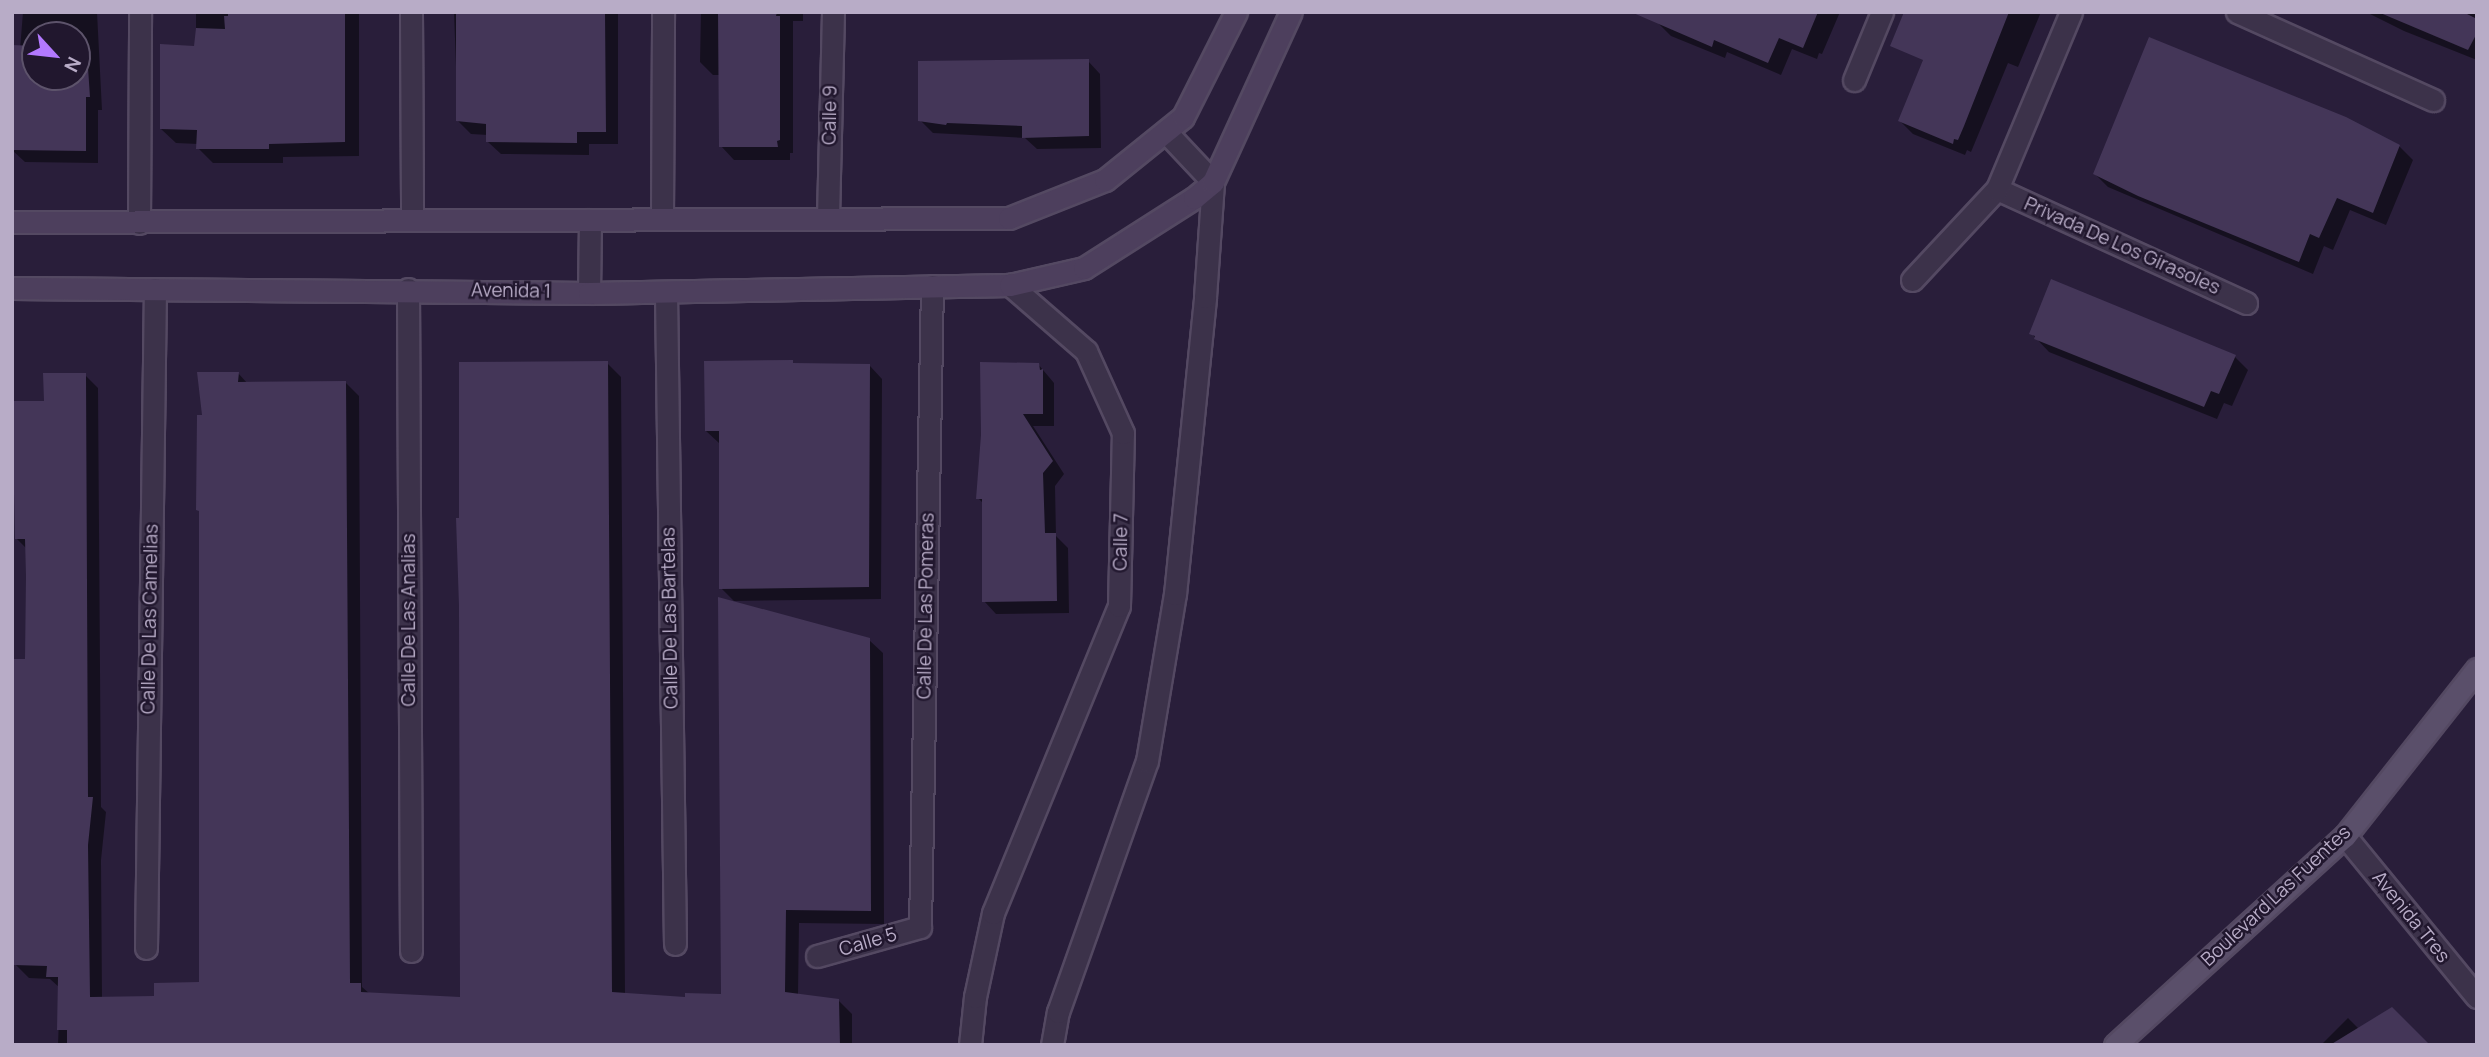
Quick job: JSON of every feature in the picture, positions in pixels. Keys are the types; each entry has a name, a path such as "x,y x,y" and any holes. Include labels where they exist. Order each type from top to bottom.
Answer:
{"main road":[{"path":"12,222 139,223 412,218 1009,218 1105,180 1183,117 1236,12"},
{"path":"1010,285 1084,268 1194,198 1213,182 1290,12"},
{"name":"Avenida 1","path":"12,288 408,289 589,293 1010,285"},
{"name":"Boulevard Las Fuentes","path":"2115,1045 2345,836 2477,669"}],"street":[{"path":"139,223 140,12"},
{"path":"411,12 412,218"},
{"path":"662,218 663,12"},
{"name":"Calle 9","path":"828,217 833,12"},
{"path":"1854,80 1882,12"},
{"path":"1912,280 1997,189 2071,12"},
{"path":"2237,12 2433,100"},
{"path":"1052,1045 1058,1012 1147,761 1175,594 1205,297 1213,182 1166,132"},
{"name":"Privada De Los Girasoles","path":"1997,189 2246,303"},
{"path":"589,293 590,220"},
{"name":"Calle 7","path":"970,1045 975,997 992,913 1119,606 1124,433 1086,351 1010,285"},
{"name":"Calle De Las Pomeras","path":"920,927 932,286"},
{"name":"Calle De Las Camelias","path":"146,948 155,289"},
{"name":"Calle De Las Analias","path":"408,289 411,951"},
{"name":"Calle De Las Bartelas","path":"666,292 675,944"},
{"name":"Avenida Tres","path":"2345,836 2477,997"},
{"name":"Calle 5","path":"817,956 920,927"}],"building":[{"path":"228,12 345,12 345,142 269,144 269,149 196,149 197,130 160,129 160,44 194,46 196,28 225,29 224,16 228,16"},
{"path":"456,12 605,12 606,132 577,132 577,143 486,142 486,124 456,121"},
{"path":"718,12 777,12 776,16 780,16 778,147 719,147"},
{"path":"1631,12 1818,12 1803,48 1779,38 1768,63 1714,40 1712,47"},
{"path":"1904,12 2009,12 1964,126 1958,140 1954,139 1953,144 1898,121 1923,60 1890,46"},
{"path":"2378,12 2463,12 2477,19 2477,33 2468,50"},
{"path":"2149,37 2346,117 2400,145 2373,213 2337,198 2319,238 2310,234 2299,262 2138,196 2093,174"},
{"path":"12,45 21,45 21,91 90,91 90,97 86,97 86,151 12,150"},
{"path":"1089,59 1089,136 1022,138 1022,126 946,125 918,121 918,61"},
{"path":"2051,279 2236,355 2219,394 2211,391 2204,407 2034,339 2035,336 2029,334"},
{"path":"793,360 793,363 870,364 869,587 719,589 719,431 705,431 704,361"},
{"path":"608,361 612,992 685,997 685,993 721,994 718,597 870,638 871,911 786,910 785,992 839,999 840,1045 67,1045 67,1030 57,1030 58,977 46,977 47,966 14,965 12,659 25,659 26,576 25,539 15,539 12,401 44,401 43,373 86,373 88,797 93,797 88,845 90,997 154,996 154,983 199,982 199,511 196,510 197,415 202,415 197,372 239,372 238,382 346,381 350,983 361,983 361,992 460,997 459,606 456,518 459,518 459,362"},
{"path":"980,362 1039,363 1040,370 1043,369 1043,414 1023,414 1053,461 1043,473 1045,533 1056,533 1057,601 982,602 982,499 976,499 981,435"},
{"path":"2392,1007 2430,1045 2330,1045"}]}
